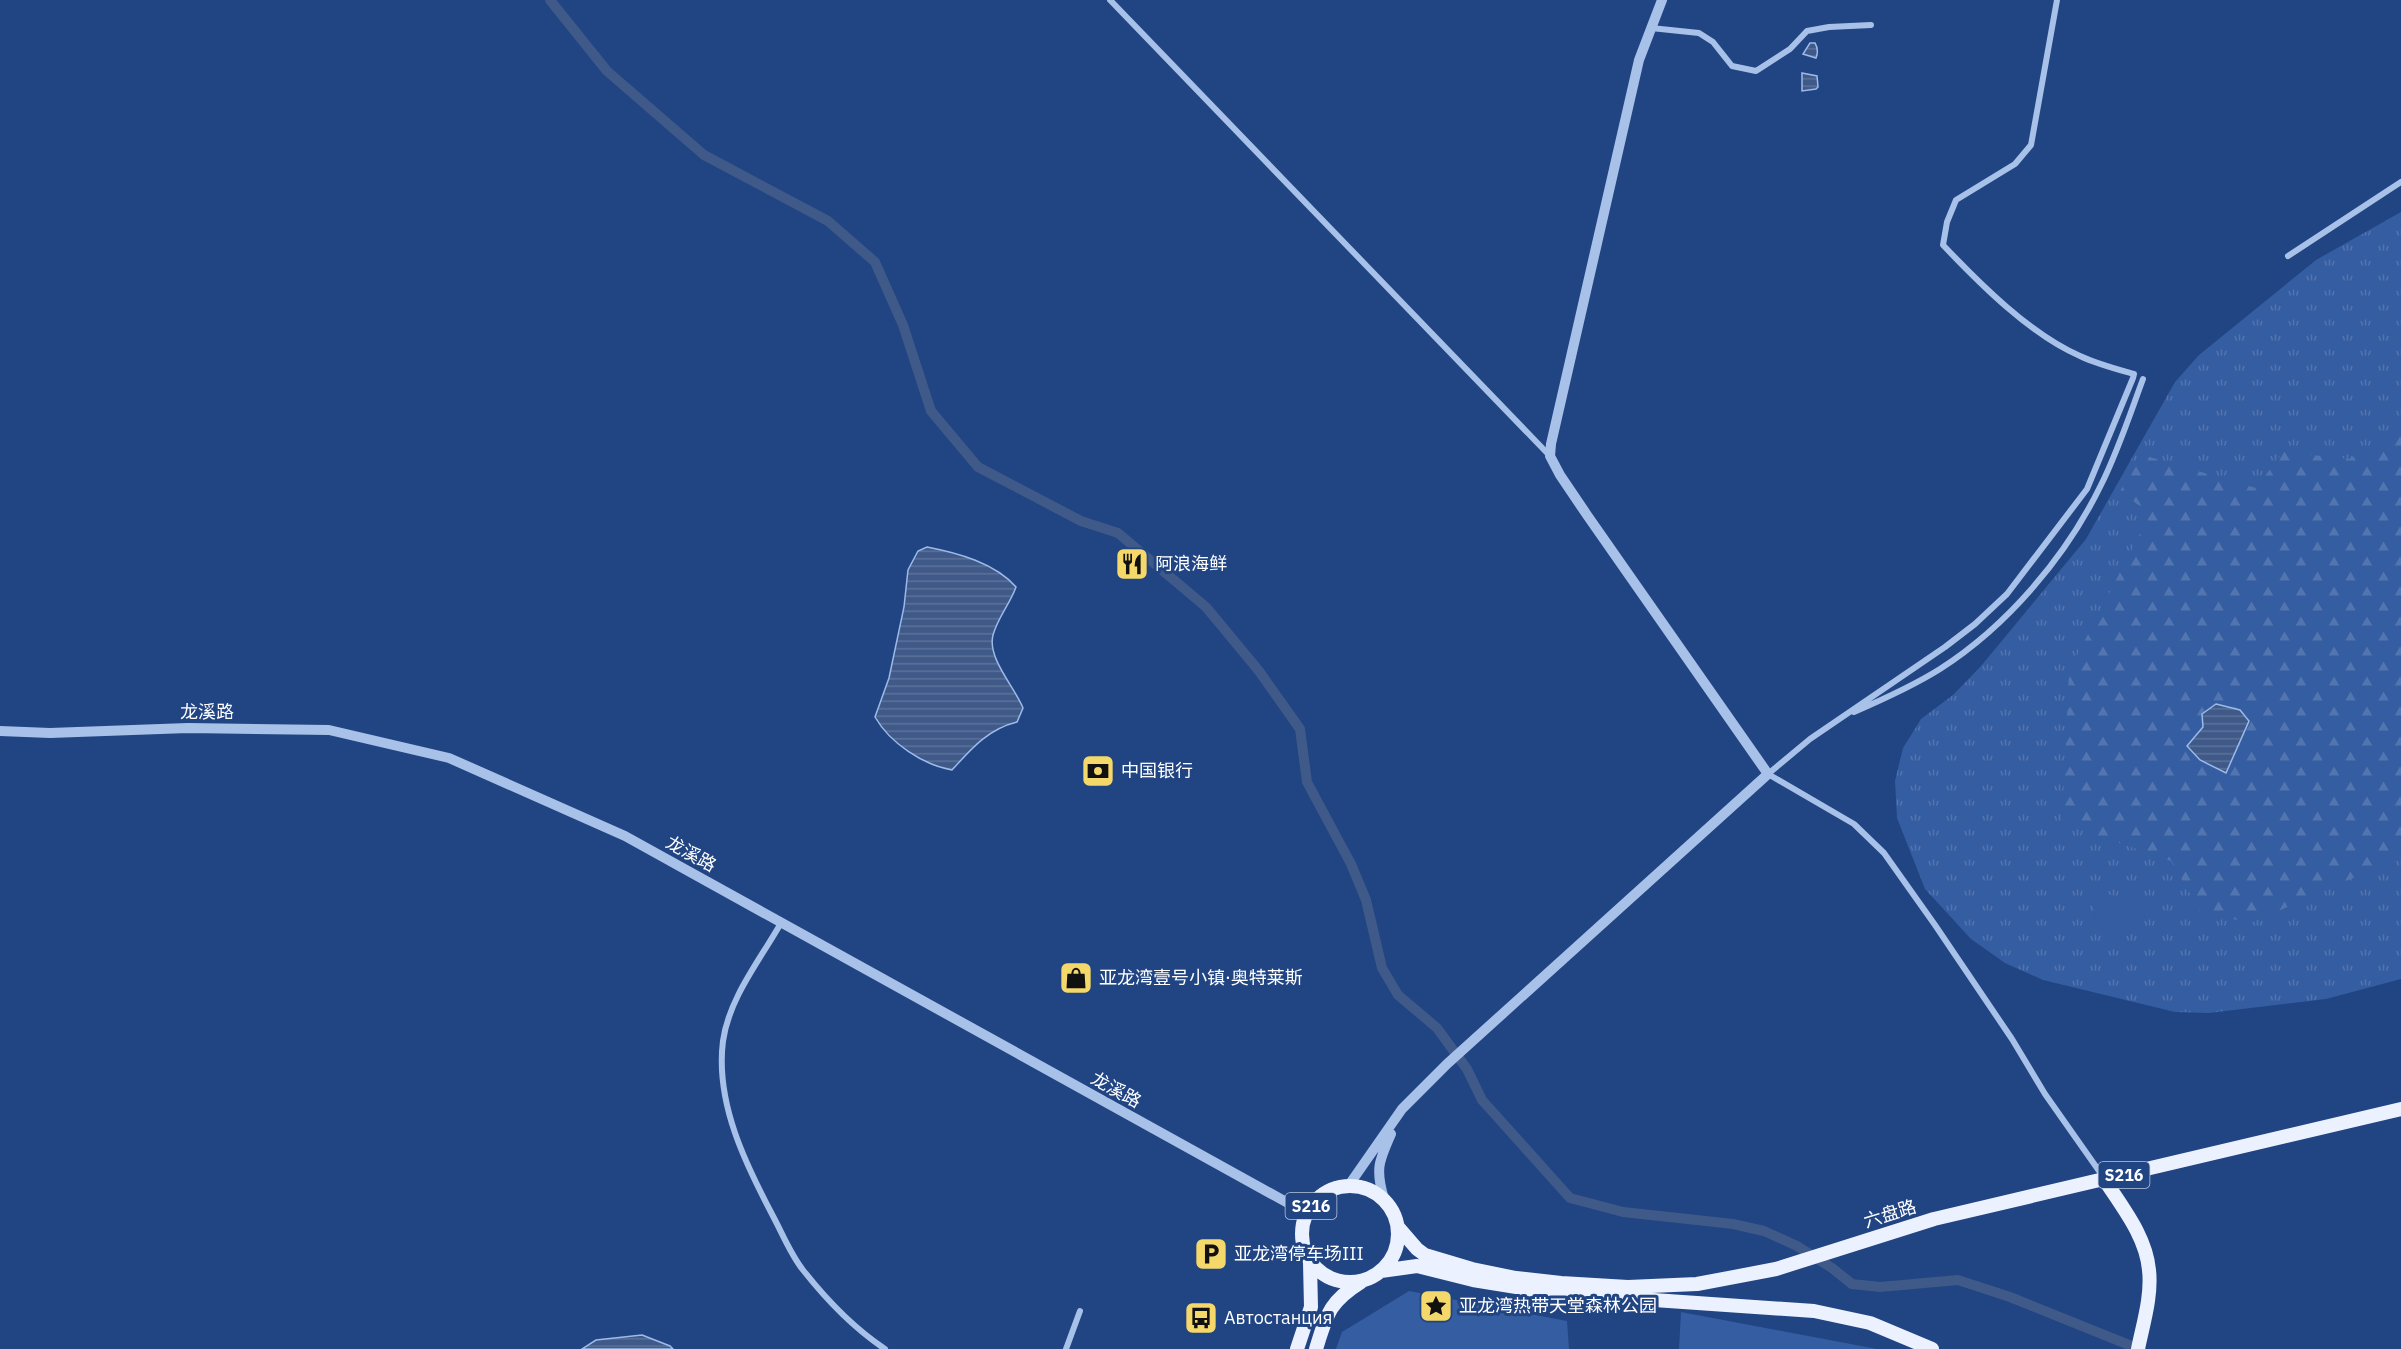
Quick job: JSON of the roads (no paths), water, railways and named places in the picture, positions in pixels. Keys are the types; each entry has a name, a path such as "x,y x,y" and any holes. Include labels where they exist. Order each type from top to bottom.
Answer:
{"main road":[{"name":"六盘路","path":"1398,1227 1417,1249 1436,1259 1505,1276 1561,1283 1628,1287 1697,1284 1789,1265 1934,1219 2401,1109"},
{"path":"2104,1179 2138,1232 2149,1270 2148,1295 2138,1349"},
{"name":"S216","path":"1297,1349 1311,1307 1310,1263 1303,1247 1301,1230 1306,1213 1316,1198 1332,1188 1349,1185 1368,1188 1384,1199 1396,1217 1398,1227"},
{"path":"1382,1271 1395,1251 1398,1227"},
{"path":"1310,1263 1325,1276 1344,1282 1363,1281"},
{"path":"1316,1349 1328,1310 1342,1293 1382,1271 1417,1266 1473,1280 1553,1293 1814,1311 1870,1323 1932,1349"}],"street":[{"path":"1110,0 1550,456 1560,475 1600,534 1768,774 1854,824 1884,854 2104,1179"},
{"path":"1550,456 1639,60 1662,0"},
{"path":"1349,1185 1402,1109 1447,1064 1768,774 1810,739 1945,647 1975,624 2007,594 2087,489 2133,374 2080,356 2033,328 1970,273 1943,245 1947,222 1956,200 2015,164 2031,145 2057,0"},
{"path":"1651,28 1699,33 1713,42 1732,66 1756,71 1790,49 1807,31 1829,27 1871,25"},
{"path":"2288,256 2401,182"},
{"path":"1838,720 1893,696 1948,663 2002,620 2037,583 2100,487 2143,379"},
{"name":"龙溪路","path":"0,731 50,733 189,728 329,730 449,758 626,836 1306,1213"},
{"path":"781,923 736,998 723,1041 724,1086 734,1133 754,1180 802,1269 841,1311 885,1349"},
{"path":"1384,1199 1379,1180 1378,1162 1402,1109"},
{"path":"1066,1349 1080,1311"}],"waterway":[{"path":"550,0 607,71 704,155 828,221 875,262 903,325 931,411 978,467 1081,521 1118,533 1206,607 1259,671 1300,729 1307,782 1351,864 1366,900 1382,968 1398,995 1437,1028 1467,1069 1482,1100 1570,1198 1623,1212 1733,1224 1764,1231 1797,1246 1852,1284 1880,1287 1958,1280 2010,1297 2139,1349"}],"place":[{"name":"阿浪海鲜","path":"1132,564"},
{"name":"中国银行","path":"1098,771"},
{"name":"亚龙湾壹号小镇·奥特莱斯","path":"1076,978"},
{"name":"亚龙湾停车场III","path":"1211,1254"},
{"name":"亚龙湾热带天堂森林公园","path":"1436,1306"},
{"name":"Автостанция","path":"1201,1318"}]}
